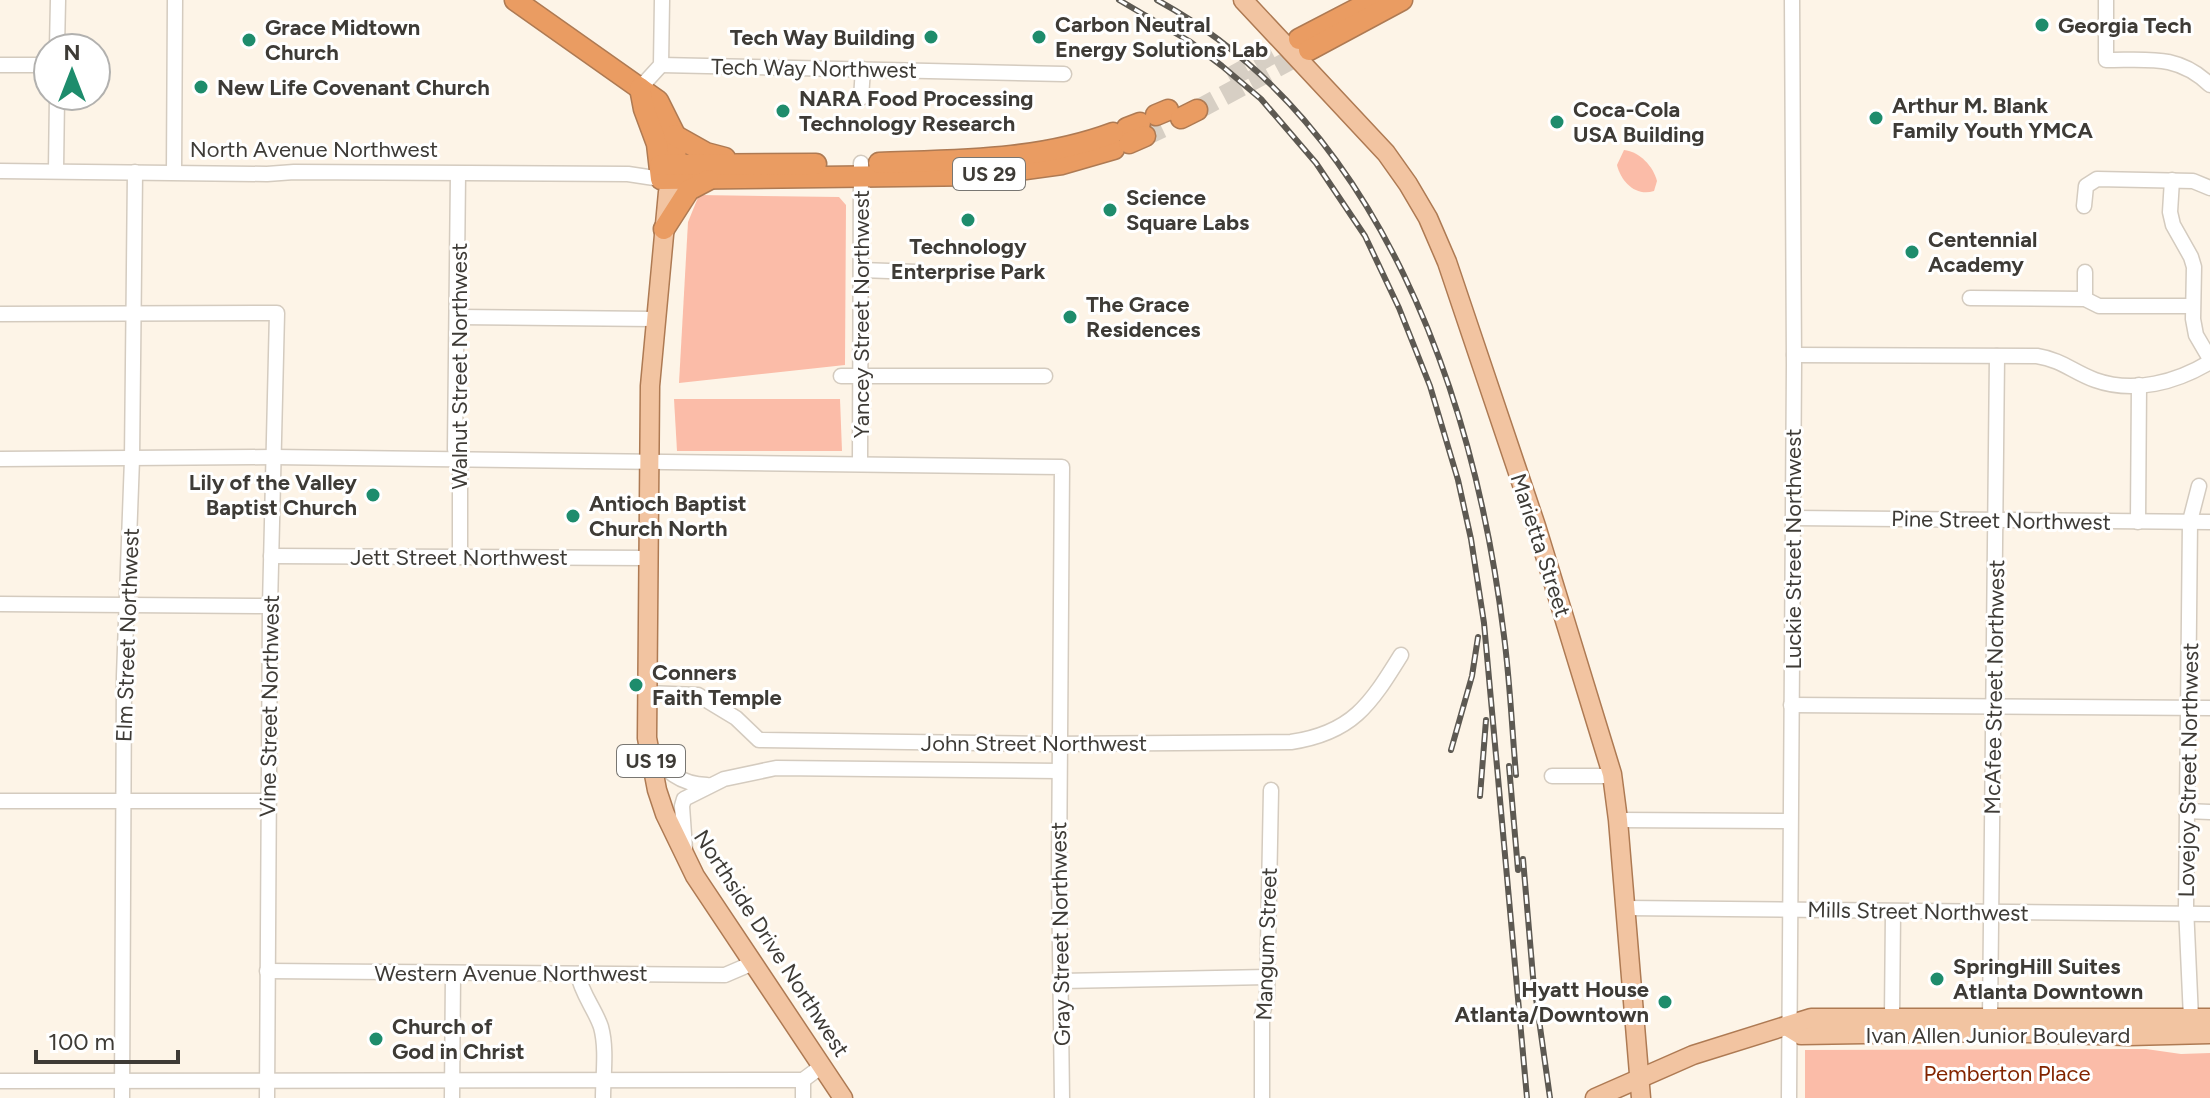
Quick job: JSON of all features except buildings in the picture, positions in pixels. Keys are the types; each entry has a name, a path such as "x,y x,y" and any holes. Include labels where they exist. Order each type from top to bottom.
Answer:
{"highway":[{"name":"Northside Drive Northwest","path":"515,0 658,101 674,135 668,176"},
{"path":"1303,51 1374,0"},
{"path":"1303,51 1402,0"},
{"name":"Northside Drive Northwest","path":"640,88 644,109 668,176"},
{"name":"North Avenue Northwest","path":"668,176 750,164 1010,173 1062,164 1155,123"},
{"path":"674,135 706,153 750,164"},
{"name":"North Avenue Northwest","path":"668,176 712,179 861,170"},
{"path":"664,229 689,190 712,179"}],"main road":[{"name":"Marietta Street","path":"1243,0 1303,51 1386,153 1408,184 1438,239 1536,526 1612,776 1640,1088"},
{"name":"Northside Drive Northwest","path":"668,176 655,319 648,462 646,693 649,749 665,814 686,859 843,1098"},
{"name":"Ivan Allen Junior Boulevard","path":"1595,1098 1640,1088 1693,1055 1811,1018 2210,1018"},
{"name":"Ivan Allen Junior Boulevard","path":"1788,1027 1801,1035 1977,1032 2129,1036 2210,1034"}],"street":[{"path":"57,32 58,0"},
{"path":"174,172 175,0"},
{"path":"640,88 661,65 662,0"},
{"name":"Luckie Street Northwest","path":"1789,1098 1794,355 1792,0"},
{"path":"2106,0 2106,60 2172,62 2195,70 2210,85"},
{"path":"0,65 32,65"},
{"name":"Tech Way Northwest","path":"661,65 1064,74"},
{"path":"861,98 863,69"},
{"path":"56,170 57,112"},
{"name":"Yancey Street Northwest","path":"860,464 861,170"},
{"name":"North Avenue Northwest","path":"0,171 668,176"},
{"name":"Elm Street Northwest","path":"122,1098 124,676 132,459 135,172"},
{"name":"Walnut Street Northwest","path":"458,174 455,449 460,469 460,557"},
{"path":"2084,206 2086,186 2097,179 2193,181 2210,188"},
{"path":"1794,355 2052,358 2093,380 2139,385 2180,378 2210,360 2196,335 2192,306 2194,267 2173,225 2170,212 2172,180"},
{"path":"861,270 917,272"},
{"path":"2085,272 2085,299"},
{"path":"1970,298 2085,299 2099,306 2192,306"},
{"name":"Vine Street Northwest","path":"133,314 277,313 270,606 267,1098"},
{"path":"0,314 133,314"},
{"path":"457,317 655,319"},
{"name":"McAfee Street Northwest","path":"1990,1018 1997,356"},
{"path":"841,376 1045,376"},
{"path":"2138,522 2139,385"},
{"path":"0,459 273,457 860,464"},
{"name":"Gray Street Northwest","path":"860,464 1062,467 1059,771 1062,1098"},
{"name":"Lovejoy Street Northwest","path":"2191,1018 2186,811 2190,521 2199,486"},
{"name":"Pine Street Northwest","path":"1793,518 2210,522"},
{"name":"Jett Street Northwest","path":"271,556 647,558"},
{"path":"0,604 270,606"},
{"name":"John Street Northwest","path":"646,693 698,695 736,718 759,740 1291,742 1314,739 1334,731 1377,693 1401,655"},
{"path":"1791,705 2210,708"},
{"path":"649,749 673,777 707,785"},
{"path":"686,859 682,821 684,799 707,785 776,768 1059,771"},
{"path":"1552,776 1612,776"},
{"name":"Mangum Street","path":"1262,1098 1262,1015 1268,977 1271,790"},
{"path":"0,801 268,801"},
{"path":"2186,811 2210,812"},
{"path":"1618,820 1790,821"},
{"name":"Mills Street Northwest","path":"1625,908 2210,914"},
{"path":"1892,1017 1893,912"},
{"name":"Western Avenue Northwest","path":"267,971 725,975 753,963"},
{"path":"452,1098 453,973"},
{"path":"578,974 600,1024 603,1098"},
{"path":"1061,981 1268,977"},
{"path":"0,1081 803,1080 822,1066"},
{"path":"803,1080 803,1098"}],"green space":[{"path":"1624,150 1649,165 1657,181 1654,191 1635,190 1622,177 1617,165"},
{"path":"699,195 839,197 846,205 845,365 679,383 688,222"},
{"path":"674,399 840,399 842,451 677,451"},
{"name":"Pemberton Place","path":"2146,1049 2181,1054 2210,1053 2210,1098 1805,1098 1805,1050"}],"tunnel":[{"path":"1229,78 1299,39"},
{"path":"1197,110 1309,50"},
{"path":"1145,136 1162,128"}],"railway":[{"path":"1119,0 1189,41 1222,66 1261,99 1316,163 1365,236 1399,308 1430,386 1458,480 1484,623 1527,1098"},
{"path":"1157,0 1235,53 1302,117 1358,192 1404,274 1441,362 1469,453 1490,545 1506,653 1516,775"},
{"path":"1451,750 1472,676 1478,637"},
{"path":"1480,796 1486,720"},
{"path":"1509,766 1518,870"},
{"path":"1523,859 1533,977 1550,1098"}],"place":[{"name":"Georgia Tech","path":"2042,25"},
{"name":"Tech Way Building","path":"931,37"},
{"name":"Carbon Neutral Energy Solutions Lab","path":"1039,37"},
{"name":"Grace Midtown Church","path":"249,40"},
{"name":"New Life Covenant Church","path":"201,87"},
{"name":"NARA Food Processing Technology Research","path":"783,111"},
{"name":"Arthur M. Blank Family Youth YMCA","path":"1876,118"},
{"name":"Coca-Cola USA Building","path":"1557,122"},
{"name":"Science Square Labs","path":"1110,210"},
{"name":"Technology Enterprise Park","path":"968,220"},
{"name":"Centennial Academy","path":"1912,252"},
{"name":"The Grace Residences","path":"1070,317"},
{"name":"Lily of the Valley Baptist Church","path":"373,495"},
{"name":"Antioch Baptist Church North","path":"573,516"},
{"name":"Conners Faith Temple","path":"636,685"},
{"name":"SpringHill Suites Atlanta Downtown","path":"1937,979"},
{"name":"Hyatt House Atlanta/Downtown","path":"1665,1002"},
{"name":"Church of God in Christ","path":"376,1039"}]}
